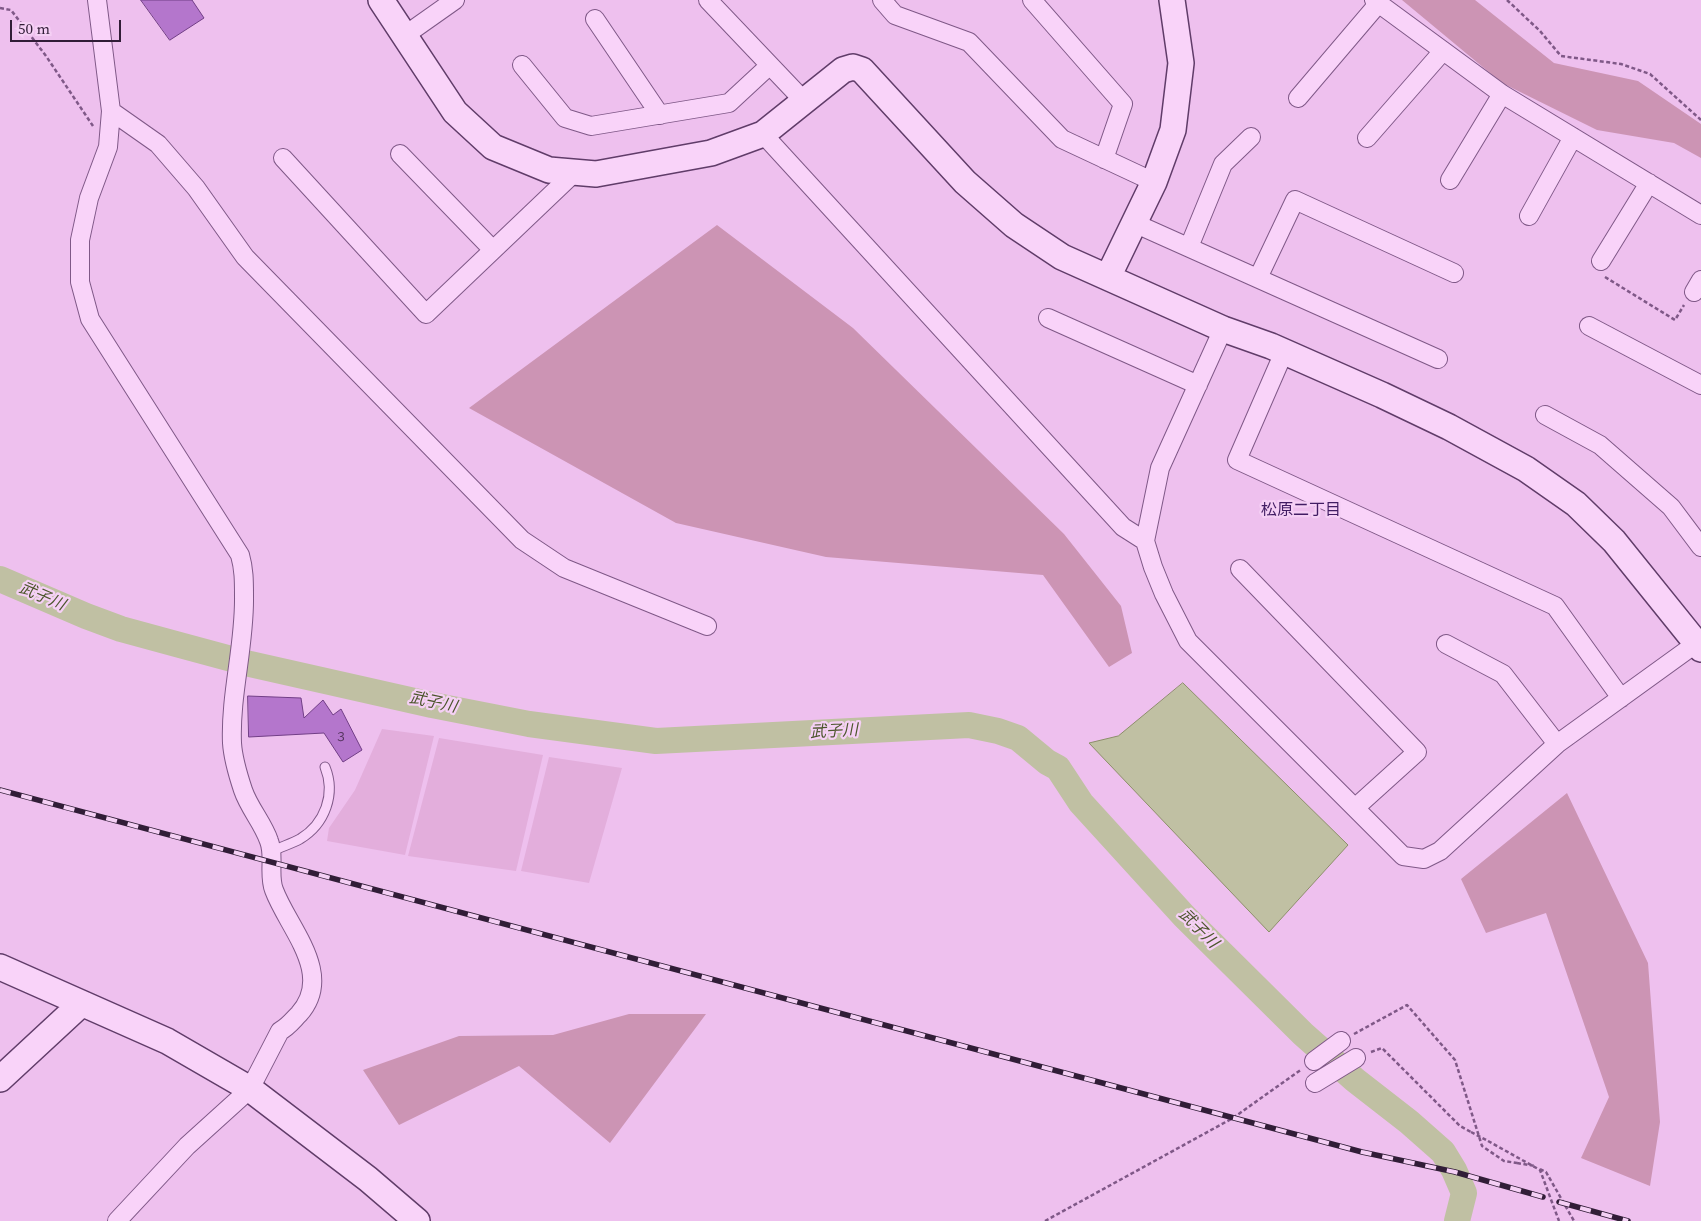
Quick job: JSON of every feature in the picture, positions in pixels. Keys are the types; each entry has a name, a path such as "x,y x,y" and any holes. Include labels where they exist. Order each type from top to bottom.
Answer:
{"street":[{"path":"97,0 111,111 108,147 89,198 80,240 80,282 90,318 240,555 244,569 245,621 235,700 232,744 236,767 244,793 269,842 273,889 305,950 312,970 311,995 302,1010 286,1028 280,1031 250,1089 187,1146 117,1221"},
{"path":"381,0 455,112 493,147 549,170 596,174 711,153 763,134 843,70 853,67 862,70 965,182 1014,225 1062,257 1223,329 1284,352 1382,396 1449,428 1526,469 1576,504 1614,540 1700,644 1557,744 1440,851 1424,859 1403,856 1188,641 1164,594 1153,567 1145,541 1160,468 1223,329"},
{"path":"404,36 455,0"},
{"path":"708,0 804,101"},
{"path":"882,0 895,15 968,42 1062,140 1154,182"},
{"path":"1032,0 1123,104 1104,158"},
{"path":"1108,277 1154,182 1173,130 1181,63 1172,0"},
{"path":"1298,98 1376,2 1502,94 1701,215"},
{"path":"595,19 660,115"},
{"path":"1367,138 1444,51"},
{"path":"522,64 565,118 591,126 729,103 770,65"},
{"path":"1450,180 1502,94"},
{"path":"111,111 158,144 196,188 245,257 522,540 564,568 707,626"},
{"path":"763,134 1123,527 1145,541"},
{"path":"1189,247 1223,164 1251,137"},
{"path":"1528,216 1572,137"},
{"path":"400,154 493,250"},
{"path":"283,158 426,314 575,172"},
{"path":"1601,262 1649,183"},
{"path":"1258,278 1295,200 1454,273"},
{"path":"1134,222 1438,359"},
{"path":"1048,318 1198,385"},
{"path":"1589,326 1701,385"},
{"path":"1284,352 1238,460 1555,606 1621,698"},
{"path":"1545,414 1600,444 1671,507 1701,547"},
{"path":"1240,569 1417,752 1355,808"},
{"path":"1446,644 1503,674 1557,744"},
{"path":"0,967 167,1041 250,1089 368,1178 417,1221"},
{"path":"0,1080 82,1004"},
{"path":"1314,1061 1341,1041"},
{"path":"1315,1083 1356,1058"}],"lane":[{"path":"271,852 300,838 316,825 321,818 329,802 330,792 329,779 325,767"}],"path":[{"path":"1507,0 1540,31 1560,56 1621,64 1650,74 1701,120"},
{"path":"0,8 11,10 46,56 108,147"},
{"path":"1601,262 1594,270 1675,320 1697,286"},
{"path":"1341,1041 1407,1005 1455,1060 1482,1146 1504,1161 1535,1166 1546,1172 1574,1221"},
{"path":"1356,1058 1382,1048 1460,1126 1540,1170 1559,1221"},
{"path":"1045,1221 1233,1118 1314,1061"}],"shaded area":[{"path":"1402,0 1475,0 1554,63 1638,81 1701,124 1701,158 1674,143 1597,130 1502,83"},
{"path":"717,225 853,328 1064,534 1121,606 1132,653 1109,667 1043,575 826,557 676,523 469,408"},
{"path":"1183,683 1348,845 1269,932 1089,743 1118,736"},
{"path":"382,729 434,736 405,855 327,841 329,828 355,790"},
{"path":"439,738 543,755 516,871 408,856"},
{"path":"549,757 622,768 589,883 521,871"},
{"path":"1567,793 1648,963 1660,1122 1650,1186 1581,1158 1609,1097 1546,913 1486,933 1461,879"},
{"path":"629,1014 706,1014 610,1143 519,1066 399,1125 363,1070 459,1036 553,1035"}],"building":[{"path":"141,0 192,0 204,18 170,40"},
{"path":"248,696 301,698 304,718 323,700 333,715 341,709 362,750 343,762 324,733 249,737"}],"waterway":[{"name":"武子川","path":"0,579 121,629 250,664 432,705 529,724 656,741 969,725 998,731 1018,738 1047,762 1058,768 1081,803 1184,916 1303,1034 1355,1080 1409,1122 1443,1152 1454,1170 1464,1193 1457,1221"}],"railway":[{"path":"0,790 1362,1152 1455,1172 1543,1197"},
{"path":"1559,1202 1628,1221"}],"district":[{"name":"松原二丁目","path":"1301,511"}]}
